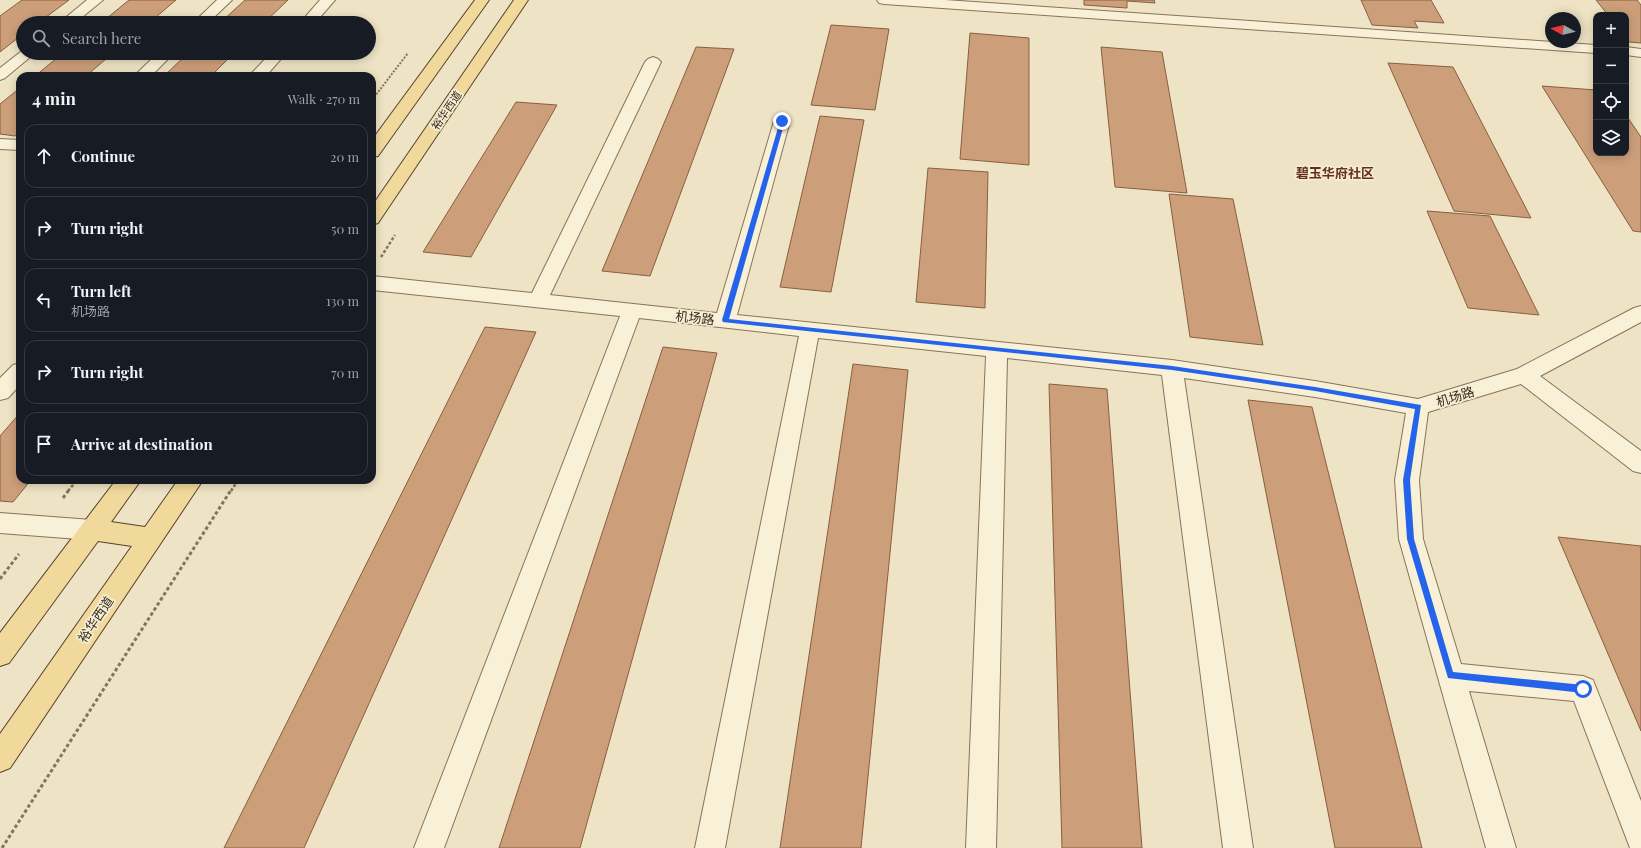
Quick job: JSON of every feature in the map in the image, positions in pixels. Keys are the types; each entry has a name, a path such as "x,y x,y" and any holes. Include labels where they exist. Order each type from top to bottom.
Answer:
{"main road":[{"path":"376,146 482,0"},
{"name":"裕华西道","path":"376,213 521,0"},
{"path":"0,654 126,484"},
{"name":"裕华西道","path":"0,758 188,484"},
{"path":"92,530 151,538"}],"street":[{"path":"75,16 96,0"},
{"path":"208,16 225,0"},
{"path":"313,16 328,0"},
{"path":"884,0 1593,49"},
{"path":"1629,52 1641,52"},
{"path":"0,75 19,60"},
{"path":"146,72 159,60"},
{"path":"261,72 272,60"},
{"path":"538,300 652,62"},
{"path":"725,320 782,121"},
{"path":"0,144 16,145"},
{"name":"机场路","path":"376,283 1172,368 1315,389 1418,407 1524,375 1641,313"},
{"path":"429,848 632,311"},
{"path":"710,848 810,329"},
{"path":"981,848 997,350"},
{"path":"1172,368 1238,848"},
{"path":"0,392 16,374"},
{"path":"1524,375 1641,464"},
{"path":"1418,407 1407,480 1411,539 1501,848"},
{"path":"0,523 92,530"},
{"path":"1450,676 1583,689 1641,838"}],"path":[{"path":"2,848 235,484"}],"building":[{"path":"22,0 69,0 47,16 16,16 16,39 0,52 0,16"},
{"path":"129,0 176,0 157,16 110,16"},
{"path":"245,0 288,0 271,16 228,16"},
{"path":"1084,0 1154,0 1155,3 1127,1 1127,8 1084,5"},
{"path":"1361,0 1431,0 1444,23 1414,21 1418,28 1372,25"},
{"path":"1596,0 1637,0 1641,5 1641,43 1629,42 1629,12 1606,12"},
{"path":"831,25 889,29 875,110 811,105"},
{"path":"970,33 1029,38 1029,165 960,159"},
{"path":"696,47 734,49 650,276 602,271"},
{"path":"1101,47 1162,52 1187,193 1115,187"},
{"path":"54,60 105,60 91,72 40,72"},
{"path":"181,60 227,60 215,72 168,72"},
{"path":"1388,63 1453,67 1531,218 1454,211"},
{"path":"1542,86 1593,90 1593,156 1629,156 1629,119 1641,137 1641,232 1633,231"},
{"path":"16,91 15,136 0,134 0,104"},
{"path":"516,102 557,105 471,257 423,252"},
{"path":"820,116 864,120 831,292 780,287"},
{"path":"928,168 988,172 985,308 916,302"},
{"path":"1169,194 1233,199 1263,345 1190,337"},
{"path":"1427,211 1490,216 1539,315 1468,308"},
{"path":"485,327 536,332 304,848 224,848"},
{"path":"663,347 717,353 580,848 499,848"},
{"path":"853,364 908,370 861,848 780,848"},
{"path":"1049,384 1107,389 1142,848 1062,848"},
{"path":"1248,400 1312,407 1422,848 1335,848"},
{"path":"16,418 16,484 28,484 13,502 0,501 0,436"},
{"path":"1558,537 1641,546 1641,731"}],"district":[{"name":"碧玉华府社区","path":"1335,172"}],"route":[{"path":"782,121 725,320 1172,368 1315,389 1418,407 1407,480 1411,539 1450,676 1583,689"}]}
